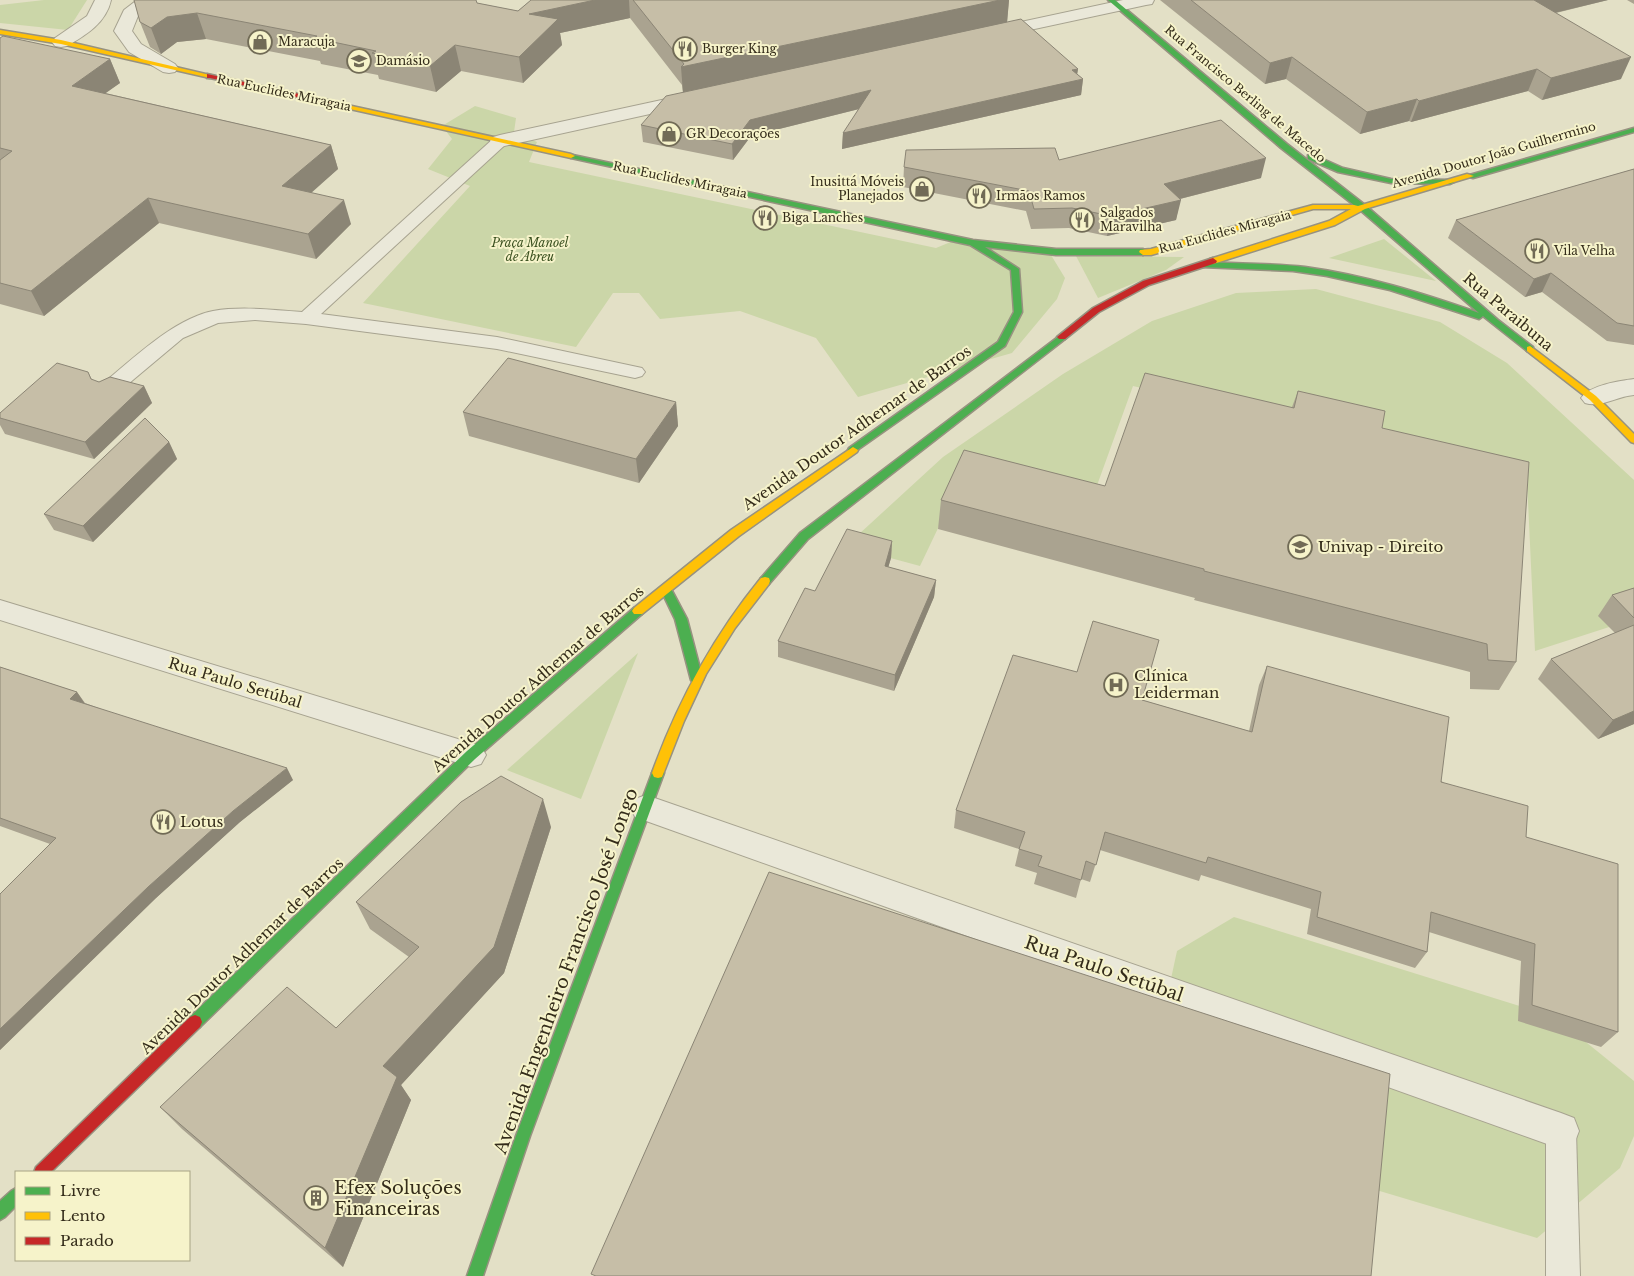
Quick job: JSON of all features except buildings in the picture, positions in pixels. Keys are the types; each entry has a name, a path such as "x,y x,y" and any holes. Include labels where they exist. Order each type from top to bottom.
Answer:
{"main road":[{"name":"Rua Francisco Berling de Macedo","path":"1115,3 1284,146 1362,208"},
{"name":"Rua Euclides Miragaia","path":"0,32 61,42 169,68 500,141 973,243 1056,252 1151,252 1313,207 1362,208"},
{"name":"Avenida Doutor João Guilhermino","path":"1362,208 1634,130"},
{"path":"1284,146 1341,170 1392,181 1450,182"},
{"path":"696,680 743,607 804,536 1096,310 1146,283 1332,223 1362,208"},
{"name":"Rua Paraibuna","path":"1362,208 1495,322 1593,398 1634,440"},
{"name":"Avenida Doutor Adhemar de Barros","path":"42,1171 471,755 666,588 735,533 1002,344 1018,312 1015,269 973,243"},
{"path":"1205,265 1304,270 1364,280 1422,295 1495,322"},
{"path":"666,588 681,619 696,680"},
{"name":"Avenida Engenheiro Francisco José Longo","path":"474,1276 523,1136 646,808 669,739 696,680"},
{"path":"0,1212 15,1197"}],"street":[{"path":"61,42 87,26 96,16 104,0"},
{"path":"148,0 130,14 123,31 135,48 169,68"},
{"path":"974,38 1115,3 1146,0"},
{"path":"500,141 713,94"},
{"path":"1593,398 1617,389 1634,387"},
{"name":"Rua Paulo Setúbal","path":"0,610 471,755"},
{"name":"Rua Paulo Setúbal","path":"646,808 1561,1131"}],"lane":[{"path":"306,318 500,141"},
{"path":"108,390 176,334 214,317 255,314 306,318 497,343 635,372"},
{"path":"1561,1131 1563,1276"}],"green space":[{"path":"44,0 87,0 68,30 0,23 0,5"},
{"name":"Praça Manoel de Abreu","path":"475,106 516,118 514,132 537,142 529,162 936,248 953,241 1051,255 1065,278 1057,299 1012,353 858,397 816,338 740,311 660,319 639,293 613,293 576,347 363,303 470,186 428,169 452,139 442,126"},
{"path":"1384,239 1436,281 1329,258"},
{"path":"1076,256 1184,257 1166,270 1098,298"},
{"path":"1316,289 1440,322 1507,363 1634,480 1634,619 1535,651 1527,480 1133,386 1087,513 961,480 920,566 846,546 943,457 1063,374 1152,321 1236,293"},
{"path":"638,653 581,799 507,770"},
{"path":"1234,917 1555,1017 1634,1081 1634,1136 1620,1168 1537,1238 1276,1160 1164,1011 1177,951"}],"traffic: fast":[{"path":"1111,0 1284,146 1362,207 1495,322 1530,349"},
{"path":"1470,176 1634,130"},
{"path":"571,156 973,243 1056,252 1143,252"},
{"path":"1311,157 1341,170 1391,181 1450,182"},
{"path":"853,450 1002,344 1018,312 1015,269 973,243"},
{"path":"1205,265 1280,268 1327,273 1393,288 1479,316"},
{"path":"765,581 804,536 1062,337"},
{"path":"665,588 681,619 697,680"},
{"path":"195,1022 471,755 638,611"},
{"path":"475,1276 523,1136 658,773"},
{"path":"0,1212 15,1197"}],"traffic: slow":[{"path":"0,32 61,42 210,76"},
{"path":"341,105 571,156"},
{"path":"1213,261 1332,223 1362,207 1470,176"},
{"path":"1143,252 1151,252 1313,207 1354,207"},
{"path":"1530,349 1593,398 1634,440"},
{"path":"638,611 735,533 853,450"},
{"path":"658,773 678,721 702,672 731,625 765,581"}],"traffic: jam":[{"path":"210,76 341,105"},
{"path":"1062,337 1096,310 1146,283 1213,261"},
{"path":"42,1171 195,1022"}],"place":[{"name":"Maracuja","path":"260,42"},
{"name":"Burger King","path":"685,49"},
{"name":"Damásio","path":"359,61"},
{"name":"GR Decorações","path":"669,134"},
{"name":"Inusittá Móveis Planejados","path":"922,189"},
{"name":"Irmãos Ramos","path":"979,196"},
{"name":"Biga Lanches","path":"765,218"},
{"name":"Salgados Maravilha","path":"1082,220"},
{"name":"Vila Velha","path":"1537,251"},
{"name":"Univap - Direito","path":"1300,547"},
{"name":"Clínica Leiderman","path":"1116,685"},
{"name":"Lotus","path":"163,822"},
{"name":"Efex Soluções Financeiras","path":"316,1198"}]}
